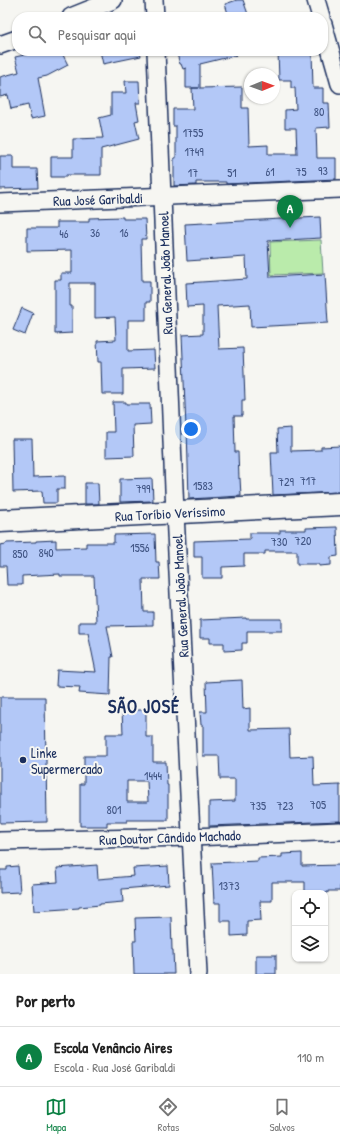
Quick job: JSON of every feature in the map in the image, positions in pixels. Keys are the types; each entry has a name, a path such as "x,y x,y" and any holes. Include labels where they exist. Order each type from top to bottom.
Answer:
{"main road":[{"name":"Rua Toríbio Veríssimo","path":"0,521 340,504"}],"street":[{"path":"83,12 113,0"},
{"path":"154,0 155,12"},
{"path":"316,0 320,12"},
{"path":"0,45 12,41"},
{"path":"328,42 340,84"},
{"name":"Rua General João Manoel","path":"156,56 175,513 198,974"},
{"name":"Rua José Garibaldi","path":"0,203 340,189"},
{"name":"Rua Doutor Cândido Machado","path":"0,841 192,837 340,830"}],"green space":[{"path":"321,240 323,273 271,275 270,242"}],"building":[{"path":"237,0 243,0 247,12 227,12 225,4"},
{"path":"64,56 68,65 47,76 38,78 45,116 31,119 28,105 11,109 8,95 0,97 0,77 19,72 15,57"},
{"path":"101,56 141,56 103,64"},
{"path":"178,56 233,56 200,64 200,88 242,87 242,108 248,108 249,146 268,145 268,154 297,154 296,128 285,128 285,110 296,109 295,88 291,88 291,80 280,80 278,56 312,56 313,88 323,88 323,103 329,103 330,127 316,128 317,158 336,158 336,179 226,184 226,182 196,182 196,185 174,186 176,126 173,126 173,109 193,109 192,88 186,88 186,68 183,69"},
{"path":"125,81 139,81 140,103 136,103 139,120 135,121 139,139 101,149 101,175 66,175 66,177 51,177 51,157 73,157 73,139 103,138 99,118 111,115 111,93 126,93"},
{"path":"0,156 13,156 13,169 37,169 38,188 0,189"},
{"path":"123,217 123,219 145,219 146,239 141,239 142,281 150,281 150,302 146,302 146,320 128,320 128,351 154,350 155,368 123,369 123,394 102,394 101,362 98,362 97,341 116,340 115,317 95,318 95,283 70,283 72,333 55,334 55,280 61,280 61,273 72,273 72,250 27,251 27,228 57,228 57,222 89,222 89,218"},
{"path":"320,217 321,238 268,241 270,277 325,274 328,323 251,327 250,304 217,306 219,349 243,348 245,400 242,400 242,416 234,416 235,452 238,452 241,496 189,499 182,335 203,334 203,306 187,307 186,283 247,279 246,257 187,261 185,224"},
{"path":"22,308 33,313 25,335 13,330"},
{"path":"113,402 126,402 126,404 150,404 151,424 133,425 134,456 106,457 106,432 114,432"},
{"path":"291,428 291,451 321,450 321,447 340,446 340,492 273,495 271,452 278,452 277,429"},
{"path":"12,439 32,439 33,477 65,476 65,489 57,489 57,503 43,503 42,491 13,492"},
{"path":"152,478 153,501 120,502 120,479"},
{"path":"85,483 98,483 99,504 85,504"},
{"path":"337,527 338,556 331,557 331,565 319,566 319,564 297,564 297,551 265,551 265,554 244,554 244,566 222,567 222,578 202,578 202,557 194,557 194,541 250,539 250,533 280,533 280,530 306,530 306,528"},
{"path":"155,534 156,562 159,562 160,579 143,579 144,612 153,612 153,625 107,626 113,657 111,657 110,695 79,693 80,687 56,686 57,670 96,672 88,633 79,633 79,622 96,622 94,576 60,576 60,574 22,576 22,585 7,585 6,566 0,566 0,545 6,543 56,540 56,548 86,547 86,543 114,543 114,535"},
{"path":"246,618 282,619 282,631 247,631 247,643 242,643 242,650 224,651 224,643 210,643 210,638 200,638 200,620"},
{"path":"242,680 243,709 250,708 250,730 289,729 290,757 313,756 314,786 340,785 340,821 209,826 209,802 235,801 235,779 220,779 219,756 203,756 203,725 201,725 200,712 207,712 206,682"},
{"name":"Linke Supermercado","path":"0,697 45,697 47,822 0,823"},
{"path":"122,710 146,710 146,737 153,737 153,762 166,762 168,785 168,820 127,820 127,822 107,822 107,826 80,826 80,784 84,784 84,756 106,756 106,734 123,734","holes":["127,781 147,781 148,802 127,802"]},
{"path":"302,853 302,866 340,865 340,891 305,890 305,882 272,882 272,901 260,901 261,920 247,921 247,935 231,936 231,921 220,921 220,903 214,903 212,863 258,861 258,858 282,857 282,854"},
{"path":"97,865 98,879 134,876 133,868 168,866 169,885 122,889 123,902 79,908 34,911 32,884 58,882 57,868"},
{"path":"18,866 20,892 0,893 0,870 7,870 7,867"},
{"path":"171,917 174,974 134,974 133,941 136,941 135,918"},
{"path":"256,955 276,955 276,974 256,974"}],"place":[{"name":"Escola Venâncio Aires","path":"290,228"},
{"name":"Linke Supermercado","path":"23,760"}],"district":[{"name":"SÃO JOSÉ","path":"144,706"}]}
